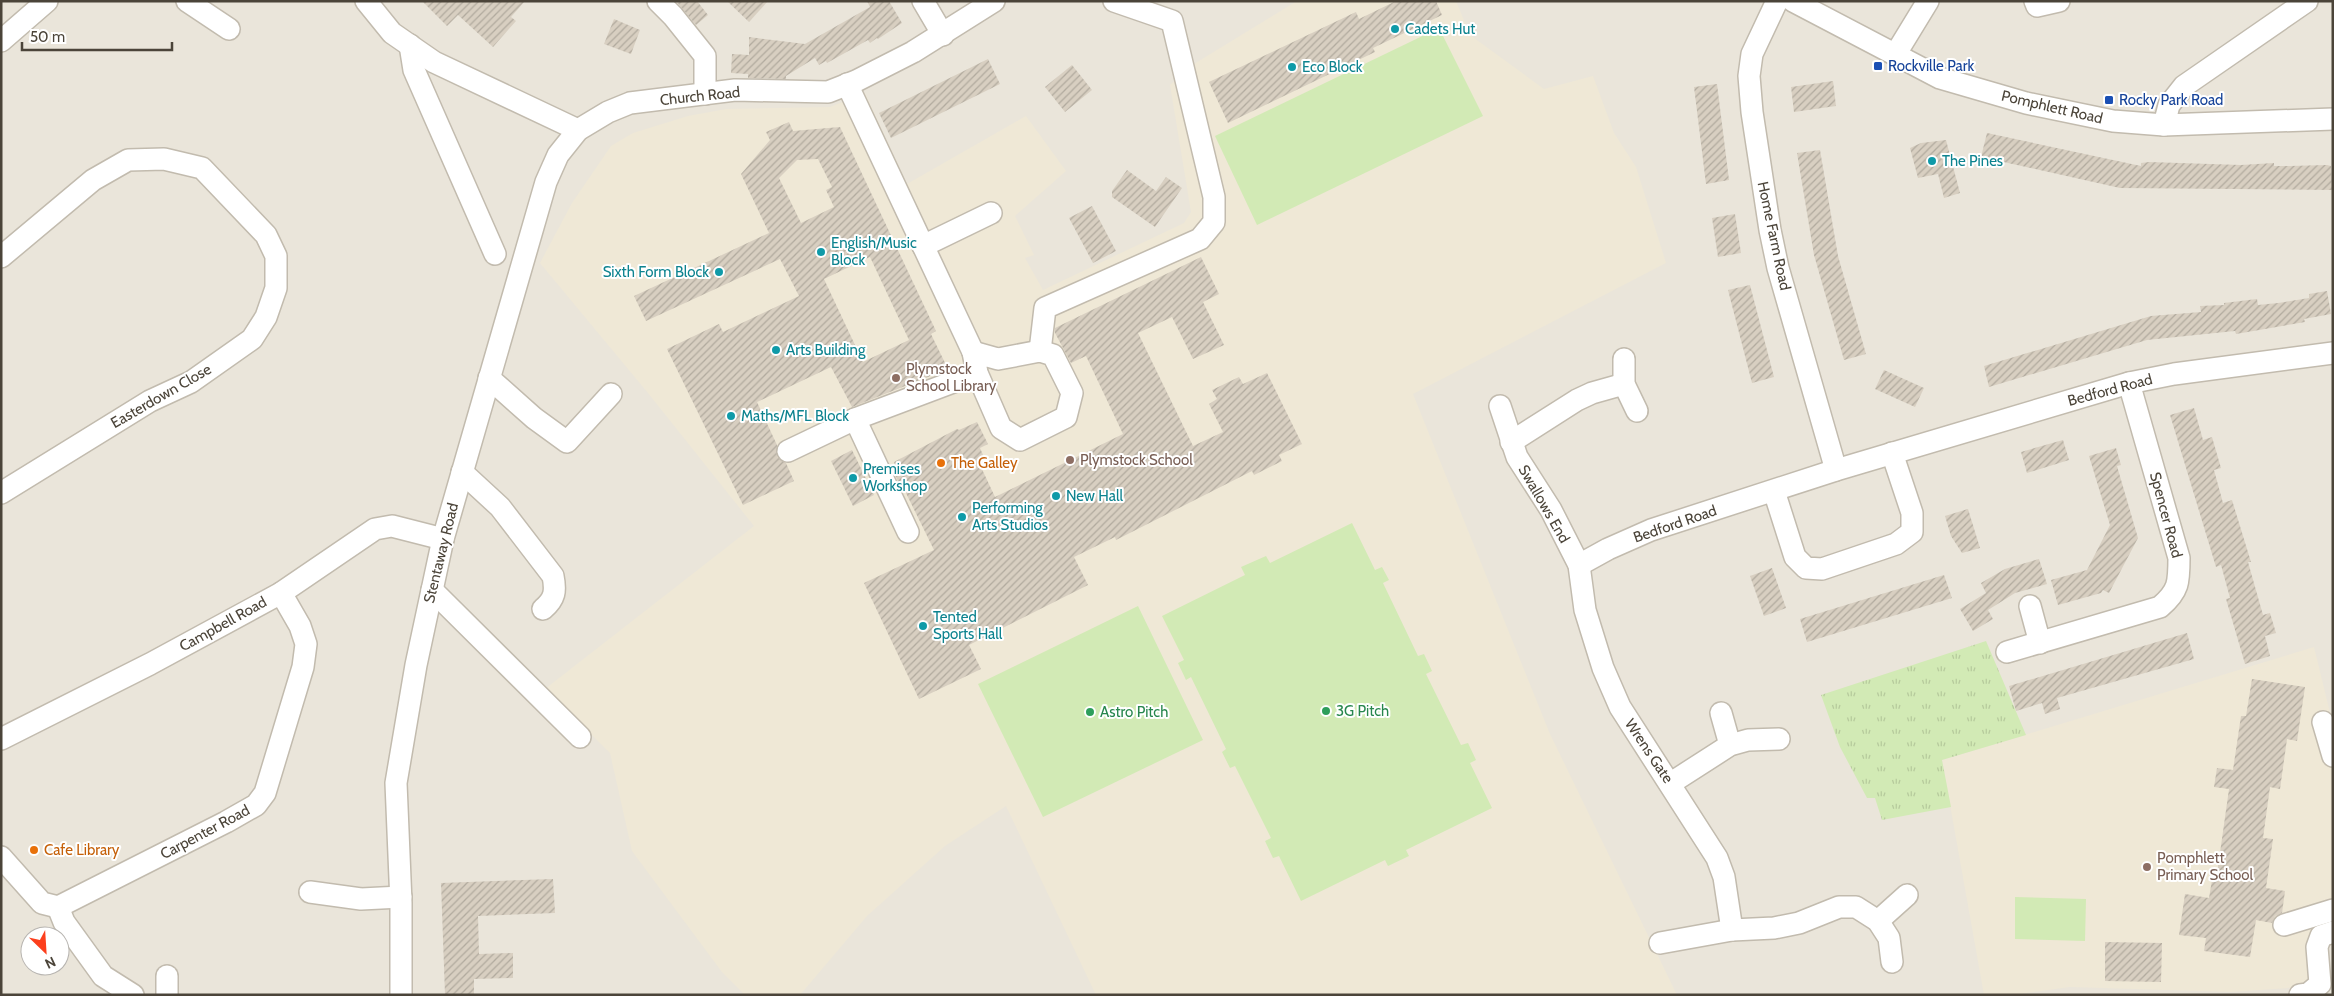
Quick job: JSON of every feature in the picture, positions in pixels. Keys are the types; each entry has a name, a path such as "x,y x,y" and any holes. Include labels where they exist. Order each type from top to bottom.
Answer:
{"street":[{"path":"1,41 47,1"},
{"path":"187,1 228,29"},
{"path":"366,1 392,32 434,62 578,130"},
{"path":"658,1 674,16 705,56 705,94"},
{"path":"923,1 943,36"},
{"name":"Church Road","path":"578,130 600,116 630,103 735,90 828,92 943,36 994,1"},
{"path":"1040,352 1045,308 1200,239 1214,222 1214,197 1172,21 1114,1"},
{"name":"Home Farm Road","path":"1777,1 1752,54 1749,76 1752,112 1770,230 1778,268 1836,470"},
{"name":"Pomphlett Road","path":"1792,1 1940,78 2026,103 2113,121 2164,125 2333,119"},
{"path":"1895,55 1928,1"},
{"path":"2035,1 2037,6 2059,1"},
{"path":"2164,125 2169,105 2184,86 2307,1"},
{"path":"410,45 414,70 495,254"},
{"path":"788,451 975,363 1040,352 1053,355 1072,393 1066,417 1020,440 1001,428 975,363 923,246 847,84"},
{"name":"Stentaway Road","path":"402,995 401,897 396,783 416,665 443,539 546,182 558,155 578,130"},
{"name":"Easterdown Close","path":"1,257 93,180 128,160 164,159 202,168 266,235 276,256 276,288 266,317 252,339 191,382 150,401 1,493"},
{"path":"923,246 991,212"},
{"name":"Bedford Road","path":"1579,565 1608,549 1652,530 1836,470 2129,383 2174,374 2333,353"},
{"path":"1624,359 1624,384 1637,412"},
{"path":"489,378 534,418 567,442 611,394"},
{"name":"Spencer Road","path":"2007,652 2160,607 2172,596 2179,581 2179,558 2129,383"},
{"path":"1510,442 1577,400 1592,393 1624,384"},
{"name":"Swallows End","path":"1500,406 1510,442 1527,475 1551,510 1579,565"},
{"path":"855,419 908,532"},
{"path":"1774,491 1795,557 1806,568 1822,569 1896,544 1912,532 1912,512 1892,453"},
{"path":"462,472 500,508 553,576 556,590 552,602 544,609"},
{"name":"Campbell Road","path":"1,739 150,664 281,593 375,529 392,526 443,539"},
{"name":"Wrens Gate","path":"1579,565 1585,610 1603,668 1620,707 1718,858 1724,877 1732,930"},
{"path":"432,590 580,737"},
{"name":"Carpenter Road","path":"58,907 226,822 256,805 265,793 303,667 306,644 300,626 281,593"},
{"path":"2030,606 2040,643"},
{"path":"1720,713 1730,745"},
{"path":"2323,722 2333,756"},
{"path":"1671,783 1730,745 1748,740 1779,739"},
{"path":"1,857 42,903 58,907 64,922 103,976 133,995"},
{"path":"310,892 361,899 401,897"},
{"path":"1878,921 1907,895"},
{"path":"1660,943 1732,930 1774,928 1799,923 1839,907 1856,907 1878,921 1889,938 1892,962"},
{"path":"2284,925 2333,910"},
{"path":"2300,995 2308,994 2320,984 2317,947 2321,936 2333,932"}],"shaded area":[{"path":"1,1 2333,1 2333,995 1,995"},
{"name":"Plymstock School","path":"1297,1 1456,1 1470,35 1544,89 1593,76 1614,133 1636,167 1666,263 1413,394 1550,734 1677,995 1096,995 1006,806 945,846 867,916 800,995 745,995 722,972 632,851 610,753 545,689 754,526 648,393 540,263 572,203 611,146 633,133 688,116 726,109 830,107 865,93 907,184 1026,116 1066,171 1015,216 1034,255 1025,258 1043,290 1184,223 1191,212 1170,85 1194,64"},
{"name":"Pomphlett Primary School","path":"2314,647 2333,725 2333,926 2312,932 2309,937 2314,970 2311,978 2301,987 2231,992 2070,987 2012,995 1984,995 1942,760"}],"green space":[{"path":"1439,28 1483,116 1257,225 1215,136"},
{"name":"3G Pitch","path":"1352,523 1375,570 1382,567 1389,580 1383,583 1418,656 1424,654 1432,671 1426,674 1461,745 1468,743 1476,760 1470,763 1492,808 1406,850 1409,856 1388,866 1385,860 1301,901 1279,856 1273,858 1265,841 1271,838 1235,766 1230,768 1222,752 1226,749 1191,677 1186,680 1178,663 1184,660 1162,616 1245,575 1241,567 1266,556 1270,563"},
{"name":"Astro Pitch","path":"1138,606 1203,740 1043,817 978,684"},
{"path":"1986,641 2026,735 1942,760 1951,807 1882,820 1875,798 1867,798 1840,747 1821,695"},
{"path":"2015,897 2086,899 2085,941 2015,939"}],"building":[{"path":"422,1 525,1 511,17 516,21 493,47 458,15 447,26"},
{"path":"676,1 697,1 708,15 696,25"},
{"path":"727,1 768,1 749,22"},
{"path":"867,1 889,1 902,23 878,39 870,43 868,40 827,63 826,61 819,65 815,58 786,76 786,79 748,78 748,74 731,73 732,54 749,55 749,37 805,44 870,7"},
{"name":"Eco Block","path":"1396,1 1436,1 1442,15 1373,48 1375,52 1228,123 1209,82 1356,12 1359,19"},
{"path":"614,19 640,30 631,54 604,44"},
{"path":"988,59 1000,84 891,138 879,113"},
{"path":"1072,65 1092,90 1065,112 1045,87"},
{"path":"1833,81 1836,106 1794,112 1791,87"},
{"path":"1717,84 1729,180 1706,184 1694,87"},
{"path":"789,122 793,131 840,127 936,331 931,334 948,369 852,407 831,367 757,402 777,445 777,457 786,463 794,481 743,505 667,349 719,324 723,332 799,296 780,259 646,321 634,296 769,233 741,174 770,140 766,132","holes":["818,159 832,187 826,190 834,207 801,223 779,178 797,160","870,257 909,340 863,362 824,279"]},
{"path":"1987,133 2141,166 2141,163 2149,162 2241,165 2274,163 2274,166 2327,165 2331,166 2332,190 2120,188 1981,157"},
{"name":"The Pines","path":"1946,140 1960,193 1944,198 1938,174 1918,178 1910,148 1921,143"},
{"path":"1820,150 1838,256 1866,354 1844,360 1814,255 1797,153"},
{"path":"1127,170 1156,191 1166,177 1182,188 1155,227 1112,197 1112,191"},
{"path":"1092,206 1116,251 1093,263 1069,218"},
{"path":"1735,214 1741,253 1718,257 1712,218"},
{"path":"1201,257 1219,294 1203,302 1224,345 1193,359 1172,317 1138,333 1193,446 1223,432 1209,404 1217,399 1212,390 1239,377 1243,384 1267,373 1302,444 1279,455 1282,461 1254,475 1252,471 1116,540 1115,537 1074,557 1088,585 969,645 981,669 919,699 864,583 934,550 902,485 900,486 893,470 896,468 894,462 957,429 959,430 977,422 988,444 980,448 987,464 981,467 995,497 1123,434 1086,356 1071,363 1055,333 1055,328"},
{"path":"1750,285 1774,377 1752,383 1728,290"},
{"path":"2327,291 2331,314 2304,319 2305,322 2236,334 2235,331 2147,340 1989,387 1984,366 2151,316 2201,312 2200,306 2224,305 2224,303 2257,299 2258,305 2278,303 2309,298 2309,294"},
{"path":"1884,370 1924,388 1915,407 1875,389"},
{"path":"2194,408 2203,440 2212,437 2221,468 2214,470 2223,503 2232,500 2251,562 2248,562 2263,615 2270,613 2276,633 2265,636 2270,656 2245,664 2226,599 2230,598 2221,565 2216,567 2170,415"},
{"path":"2063,440 2069,460 2027,473 2021,452"},
{"path":"2116,448 2121,465 2117,466 2138,538 2109,593 2103,590 2101,593 2058,605 2051,580 2087,570 2110,525 2089,456"},
{"name":"Premises Workshop","path":"852,450 874,495 853,506 831,461"},
{"path":"1968,509 1980,548 1962,553 1951,536 1945,516"},
{"path":"2039,559 2047,584 2015,593 1988,610 1993,619 1973,631 1960,609 1986,593 1981,583 2005,569"},
{"path":"1772,568 1786,608 1764,616 1750,576"},
{"path":"1944,575 1952,598 1807,642 1800,619"},
{"path":"2187,633 2194,659 2057,698 2060,709 2045,714 2042,703 2016,711 2009,686"},
{"path":"2252,679 2305,687 2297,741 2287,739 2280,789 2270,787 2263,838 2273,839 2266,888 2285,891 2282,913 2275,916 2272,923 2256,920 2250,957 2204,951 2206,938 2179,935 2185,894 2209,898 2213,874 2217,874 2229,789 2214,787 2217,768 2233,770 2241,716 2246,716"},
{"path":"553,879 555,913 478,916 479,954 513,953 513,978 474,979 474,995 445,995 441,883"},
{"path":"2105,942 2162,943 2161,982 2105,981"}],"place":[{"name":"Cadets Hut","path":"1395,29"},
{"name":"Rockville Park","path":"1878,66"},
{"name":"Eco Block","path":"1292,67"},
{"name":"Rocky Park Road","path":"2109,100"},
{"name":"The Pines","path":"1932,161"},
{"name":"English/Music Block","path":"821,252"},
{"name":"Sixth Form Block","path":"719,272"},
{"name":"Arts Building","path":"776,350"},
{"name":"Plymstock School Library","path":"896,378"},
{"name":"Maths/MFL Block","path":"731,416"},
{"name":"Plymstock School","path":"1070,460"},
{"name":"The Galley","path":"941,463"},
{"name":"Premises Workshop","path":"853,478"},
{"name":"New Hall","path":"1056,496"},
{"name":"Performing Arts Studios","path":"962,517"},
{"name":"Tented Sports Hall","path":"923,626"},
{"name":"3G Pitch","path":"1326,711"},
{"name":"Astro Pitch","path":"1090,712"},
{"name":"Cafe Library","path":"34,850"},
{"name":"Pomphlett Primary School","path":"2147,867"}]}
